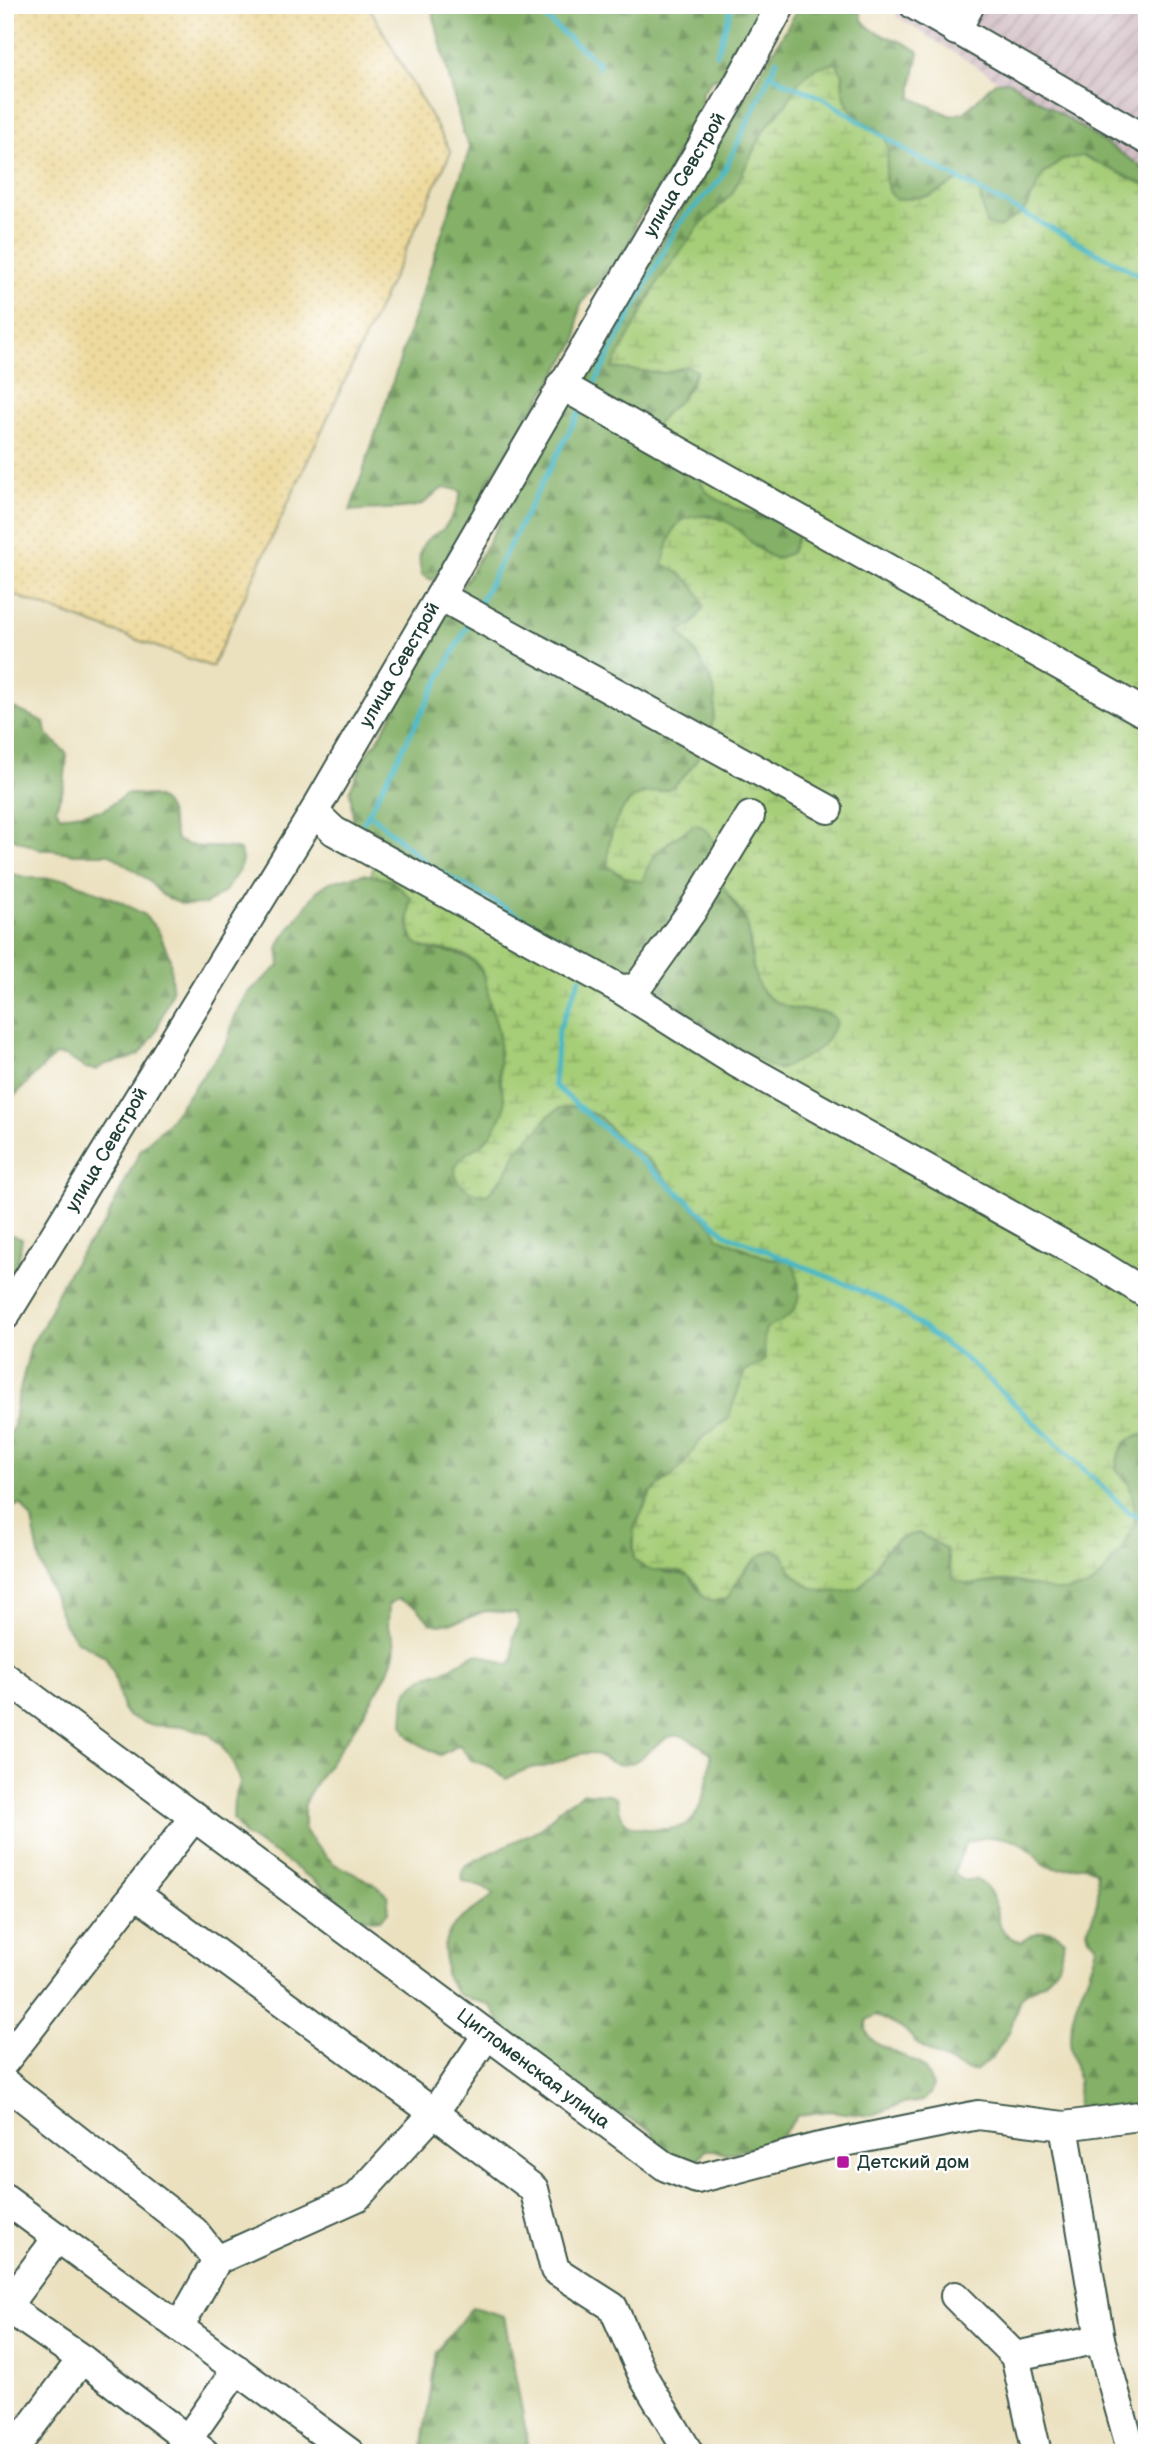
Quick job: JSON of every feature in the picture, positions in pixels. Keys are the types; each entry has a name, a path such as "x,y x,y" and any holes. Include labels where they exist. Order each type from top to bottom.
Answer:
{"street":[{"name":"улица Севстрой","path":"5,1317 314,812 733,93 781,5"},
{"path":"914,5 1147,140"},
{"path":"956,31 970,5"},
{"path":"561,385 1141,711"},
{"path":"440,596 828,809"},
{"path":"314,812 334,831 620,989 737,1063 1088,1258 1147,1294"},
{"path":"620,989 637,988 692,911 750,816"},
{"name":"Цигломенская улица","path":"5,1677 666,2167 697,2179 816,2148 978,2115 1064,2126 1147,2115"},
{"path":"5,2061 195,1816"},
{"path":"135,1894 435,2113 534,2189 555,2270 613,2307 644,2378 689,2453"},
{"path":"186,2315 217,2260 356,2197 435,2113 487,2035"},
{"path":"5,2083 194,2231 217,2260"},
{"path":"1064,2126 1100,2339 1132,2453"},
{"path":"5,2199 351,2453"},
{"path":"58,2237 6,2306 82,2359 190,2448 237,2370"},
{"path":"955,2296 1015,2356 1037,2453"},
{"path":"1015,2356 1100,2339"},
{"path":"11,2453 82,2359"}],"shaded area":[{"path":"901,5 1147,5 1147,174 896,16"}],"green space":[{"path":"431,5 771,5 736,66 722,78 713,79 702,92 701,114 695,130 675,156 669,172 635,224 627,248 581,305 576,342 490,479 476,510 440,573 432,580 422,575 421,550 425,542 442,530 450,520 461,492 448,488 439,490 416,506 350,511 470,148 463,133"},
{"path":"800,5 859,5 862,19 868,27 919,52 912,98 951,116 965,112 995,82 1009,81 1147,170 1147,186 1083,156 1061,161 1043,175 1027,207 999,228 986,224 982,213 982,200 957,181 930,196 896,200 887,185 888,154 885,138 880,131 859,119 847,104 843,92 843,75 798,83 787,103 764,130 732,194 700,225 652,292 613,368 664,373 687,366 697,371 680,400 663,415 745,511 801,528 791,553 776,559 730,525 711,516 701,516 675,527 666,550 700,593 705,607 692,625 679,632 711,680 715,696 713,721 705,746 691,768 674,786 644,794 626,805 615,824 608,856 608,866 628,878 642,882 651,861 663,847 696,824 705,828 716,844 718,870 730,898 747,923 753,968 759,984 790,1008 830,1014 837,1021 818,1052 790,1066 769,1069 641,983 354,827 350,790 367,753 377,742 450,608"},
{"path":"836,63 843,75 843,92 847,104 859,119 880,131 885,138 888,154 887,185 896,200 930,196 957,181 968,182 978,187 986,224 999,228 1027,207 1043,175 1061,161 1083,156 1147,186 1147,1434 1128,1440 1121,1448 1117,1460 1116,1468 1129,1485 1133,1500 1135,1516 1131,1532 1099,1578 1089,1586 1076,1590 1057,1590 1010,1581 974,1584 960,1581 953,1578 946,1549 919,1533 906,1536 888,1547 859,1588 840,1592 822,1591 806,1584 791,1571 785,1557 774,1550 752,1562 740,1576 727,1599 716,1600 704,1597 687,1575 654,1570 634,1559 634,1529 651,1493 682,1467 702,1438 728,1419 745,1371 765,1361 766,1328 785,1319 797,1304 799,1285 796,1273 791,1262 765,1257 717,1237 714,1227 647,1158 621,1140 600,1117 576,1106 560,1108 548,1116 518,1149 504,1176 487,1195 474,1193 462,1186 455,1169 458,1162 489,1137 505,1107 500,1075 499,1034 485,979 476,963 464,955 418,945 412,937 409,922 411,898 391,880 371,875 377,855 648,988 678,1008 690,1021 777,1070 815,1052 832,1031 837,1021 830,1014 778,1003 764,993 755,977 746,921 720,880 713,841 704,829 696,824 662,847 651,861 642,882 624,876 608,866 609,846 615,824 626,805 644,794 674,786 698,757 713,721 715,696 711,680 679,631 692,625 704,607 698,592 689,581 663,564 674,530 679,523 691,517 720,519 776,559 791,553 801,528 734,508 715,498 706,491 693,468 655,430 662,417 685,394 697,371 687,366 665,373 612,368 658,282 700,225 732,194 764,130 787,103 798,83 815,68"},
{"path":"5,704 44,722 46,733 67,754 64,786 56,808 60,816 104,810 126,794 140,794 158,799 168,809 176,839 199,847 240,850 242,860 239,870 225,891 206,904 183,905 162,895 147,879 110,854 41,850 5,835"},
{"path":"5,872 29,878 66,879 143,914 158,930 170,958 172,991 155,1034 140,1054 106,1064 96,1070 85,1068 66,1056 55,1055 5,1105"},
{"path":"363,874 391,880 411,898 409,930 419,944 469,958 483,974 498,1029 500,1082 505,1098 500,1122 483,1143 493,1189 504,1176 518,1149 548,1116 560,1108 576,1106 600,1117 614,1133 647,1158 701,1216 742,1249 768,1258 788,1260 797,1271 799,1292 796,1305 789,1316 766,1329 765,1361 745,1371 728,1419 702,1438 682,1467 650,1493 634,1529 633,1549 664,1572 688,1575 698,1590 735,1582 760,1555 774,1550 785,1557 795,1575 825,1593 865,1582 886,1550 900,1539 919,1533 946,1549 950,1569 972,1584 1011,1581 1053,1589 1101,1577 1125,1542 1136,1519 1128,1483 1116,1468 1119,1454 1128,1440 1147,1434 1147,2122 1078,2113 1078,2081 1070,2035 1076,2005 1092,1966 1097,1945 1089,1938 1087,1930 1097,1901 1096,1871 1085,1866 1060,1869 1050,1867 1022,1844 990,1837 966,1843 954,1872 963,1880 975,1879 985,1886 992,1895 999,1922 1010,1937 1021,1942 1032,1935 1048,1931 1065,1940 1058,1965 1045,1982 1026,1992 1019,2001 1010,2030 992,2058 975,2071 965,2070 937,2056 918,2044 905,2030 876,2015 867,2020 869,2037 877,2044 918,2063 925,2070 933,2085 930,2094 923,2101 902,2104 870,2116 829,2111 798,2115 784,2133 768,2145 725,2154 705,2150 697,2160 688,2163 667,2158 650,2130 611,2110 508,2034 490,2006 459,1995 445,1974 444,1946 452,1928 494,1894 463,1881 462,1873 466,1865 542,1828 558,1810 584,1793 608,1794 617,1799 623,1819 633,1827 660,1829 686,1824 695,1815 703,1798 711,1753 686,1737 675,1735 661,1741 641,1758 627,1764 616,1764 593,1753 582,1753 557,1763 528,1769 506,1779 491,1767 471,1760 459,1745 440,1755 412,1740 406,1732 403,1724 405,1697 409,1689 424,1677 449,1669 471,1656 480,1654 509,1665 514,1658 513,1638 519,1622 516,1613 485,1611 440,1625 430,1623 417,1607 398,1599 389,1604 388,1626 395,1644 387,1674 358,1723 317,1781 306,1799 304,1809 304,1828 314,1844 334,1864 373,1883 387,1894 389,1912 381,1919 371,1920 351,1913 330,1892 244,1835 233,1819 234,1800 240,1783 234,1765 222,1746 208,1733 187,1727 150,1725 129,1717 123,1709 114,1674 105,1656 77,1641 65,1625 41,1565 32,1520 21,1504 5,1510 5,1441 14,1426 16,1406 31,1345 44,1324 62,1283 80,1254 105,1223 141,1149 165,1126 227,1043 235,1016 248,993 280,965 278,948 282,939 317,891 330,882"},
{"path":"5,1232 22,1239 16,1271 5,1294"},
{"path":"472,2307 504,2316 530,2453 422,2453 436,2353"}],"sand":[{"path":"5,5 368,5 451,152 212,667 5,592"}],"waterway":[{"path":"539,5 539,13 599,63 598,68"},
{"path":"717,54 732,5"},
{"path":"590,392 677,226 720,180 777,60"},
{"path":"770,73 788,84 823,98 913,155 1147,279"},
{"path":"478,606 582,407"},
{"path":"364,822 470,621"},
{"path":"369,813 428,865 591,956 587,963"},
{"path":"580,978 558,1032 554,1085 726,1234 888,1302 972,1364 1129,1512 1147,1520"}],"place":[{"name":"Детский дом","path":"843,2162"}]}
